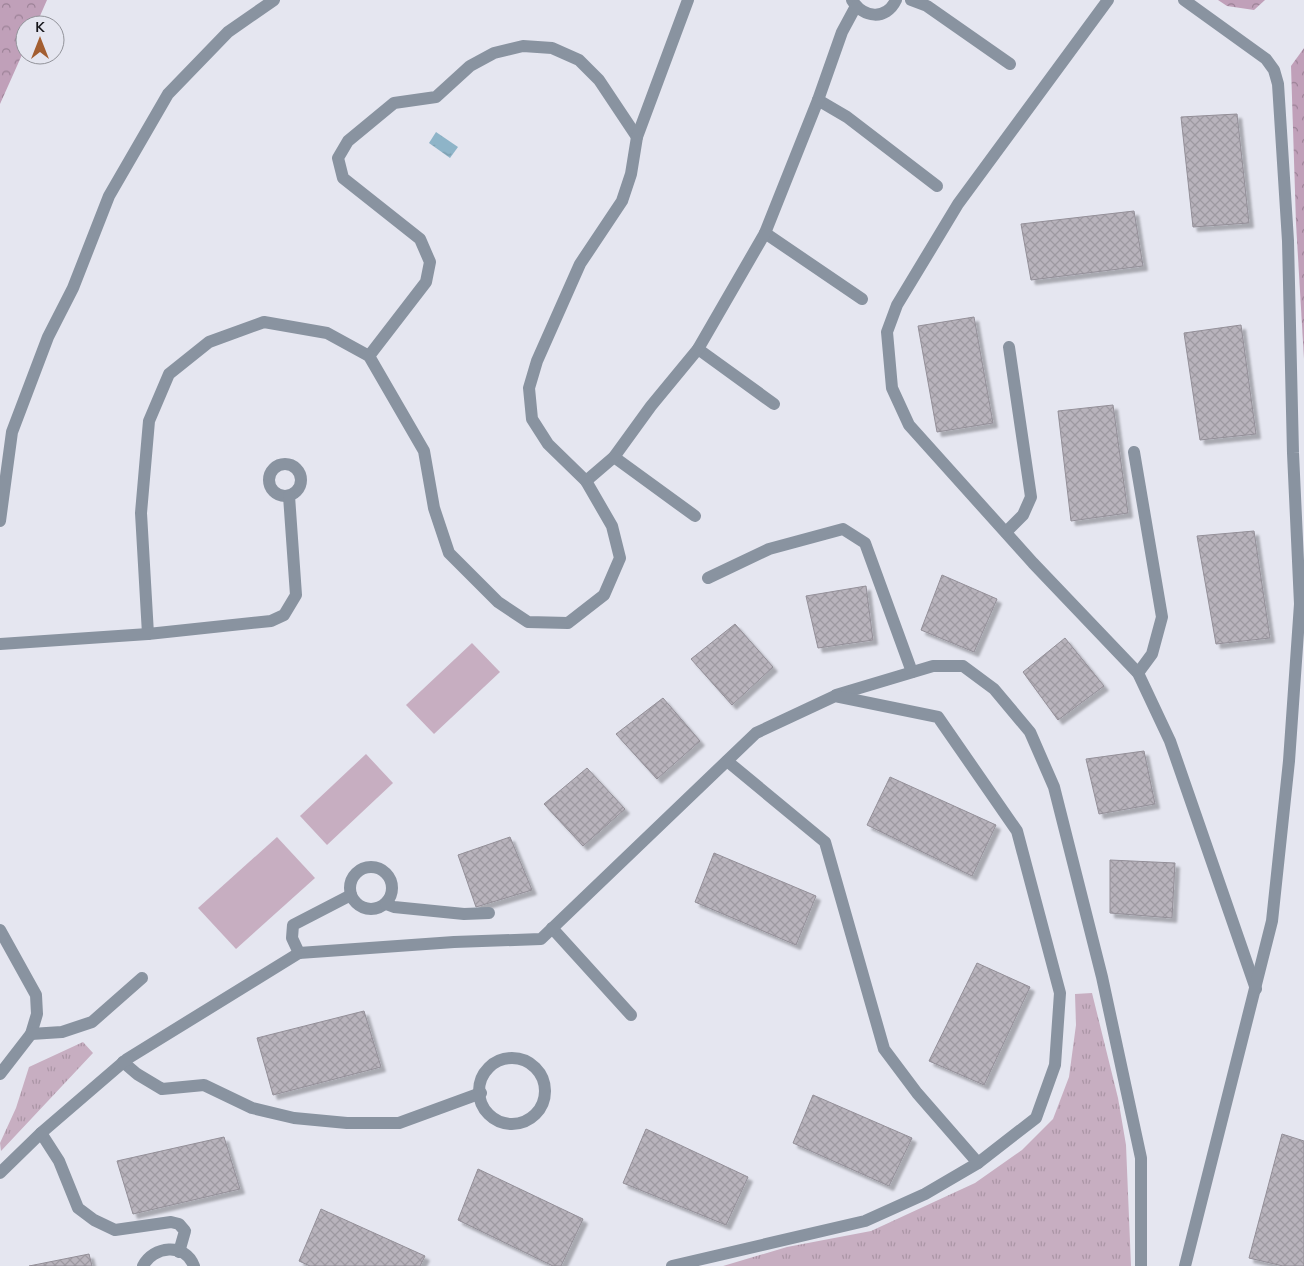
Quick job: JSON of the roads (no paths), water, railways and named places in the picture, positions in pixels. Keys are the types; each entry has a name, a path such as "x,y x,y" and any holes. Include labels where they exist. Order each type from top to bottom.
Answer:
{"lane":[{"path":"0,521 12,432 48,337 73,288 109,196 168,94 228,32 274,0"},
{"path":"148,634 141,513 149,422 169,374 209,342 264,322 328,333 369,356 424,451 434,508 449,553 498,602 528,622 568,622 604,595 620,558 612,526 586,481 548,444 532,419 529,388 537,361 580,264 622,201 632,174 637,137 688,0"},
{"path":"586,481 614,457 698,349 765,234 854,3 861,12 876,15 891,8 896,0"},
{"path":"911,0 927,6 1010,64"},
{"path":"1108,0 958,204 897,305 887,332 892,388 909,425 1138,673 1170,741 1256,989"},
{"path":"1184,0 1266,59 1274,70 1278,84 1288,241 1293,453 1300,604 1289,761 1272,921 1185,1266"},
{"path":"369,356 426,282 430,262 420,239 343,178 338,158 348,141 394,102 436,97 470,66 494,53 523,46 552,48 579,60 599,80 637,137"},
{"path":"818,100 847,117 937,186"},
{"path":"765,234 862,298"},
{"path":"1006,532 1023,515 1031,498 1009,347"},
{"path":"698,349 774,404"},
{"path":"1134,452 1162,617 1152,654 1138,673"},
{"path":"614,457 695,516"},
{"path":"0,644 148,634 271,621 284,615 296,595 290,496"},
{"path":"708,578 769,549 843,528 865,543 912,672"},
{"path":"0,1173 41,1133 123,1062 299,953 454,942 541,939 756,733 835,696 933,666 963,666 994,689 1030,732 1054,787 1102,977 1141,1158 1141,1266"},
{"path":"672,1266 865,1221 925,1194 978,1163 1036,1118 1055,1065 1060,994 1017,831 938,717 835,696"},
{"path":"727,761 826,842 884,1049 917,1092 978,1163"},
{"path":"366,868 374,868 386,873 392,885 390,898 386,904 374,910 366,909 354,902 351,895 350,889 354,875 366,868"},
{"path":"299,953 292,938 293,925 351,895"},
{"path":"386,904 394,907 456,913 488,913"},
{"path":"552,928 631,1015"},
{"path":"0,930 36,995 37,1014 31,1034 1,1078"},
{"path":"31,1034 62,1032 92,1022 142,978"},
{"path":"514,1058 534,1066 541,1075 544,1085 542,1106 526,1121 516,1124 505,1124 491,1116 481,1104 481,1093 480,1082 485,1072 503,1060 514,1058"},
{"path":"123,1062 137,1074 162,1089 204,1085 252,1108 294,1118 347,1123 400,1123 481,1093"},
{"path":"41,1133 59,1161 78,1208 94,1220 115,1230 171,1222 179,1224 185,1231 178,1252"},
{"path":"143,1266 153,1253 170,1249 187,1255 194,1266"}],"water":[{"path":"436,132 458,147 450,158 429,143"}]}
